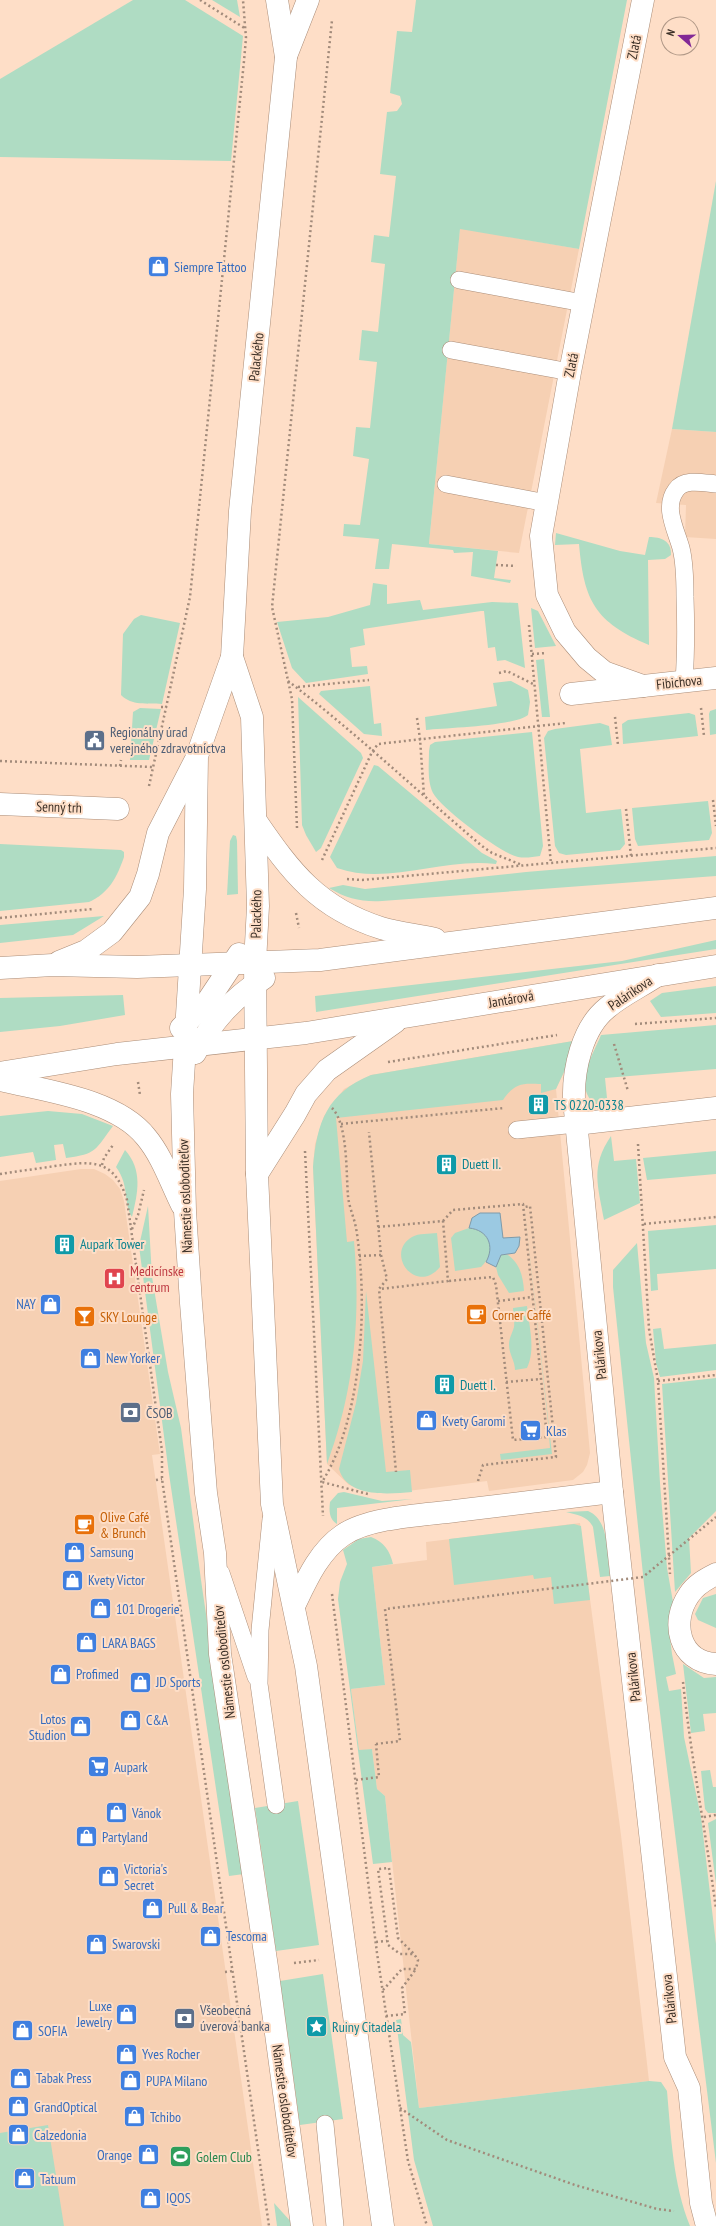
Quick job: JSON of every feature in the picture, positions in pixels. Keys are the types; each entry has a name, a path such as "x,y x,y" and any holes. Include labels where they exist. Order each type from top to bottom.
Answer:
{"street":[{"name":"Palackého","path":"194,972 196,934 194,909 198,756 232,658 240,511 286,57 277,0"},
{"name":"Palackého","path":"286,57 308,0"},
{"name":"Zlatá","path":"643,0 583,303 540,536 547,595 565,632 587,658 604,672 643,686"},
{"name":"Palackého","path":"232,658 252,717 258,906 248,970 255,1029 257,1174"},
{"name":"Fibichova","path":"570,694 716,678"},
{"path":"53,965 86,951 112,932 140,897 148,874 158,833 198,756"},
{"name":"Senný trh","path":"0,804 118,809"},
{"path":"256,821 288,867 310,889 334,906 381,928 452,942"},
{"path":"0,968 53,965 137,967 194,972 248,970 301,961 716,908"},
{"name":"Jantárová","path":"137,1051 234,1041 255,1029 306,1033 400,1019 716,966"},
{"path":"0,1073 137,1051 173,1034 218,1002 248,970"},
{"path":"192,1046 218,1002 248,970"},
{"path":"194,972 218,1002 255,1029"},
{"path":"192,1046 186,1024 194,972"},
{"name":"Palárikova","path":"658,975 606,1008 590,1027 579,1056 574,1080 574,1100 612,1492 675,2057 689,2088 701,2204 706,2221"},
{"path":"218,1002 256,1091"},
{"path":"383,2226 307,1674 272,1504 257,1174 306,1094 327,1070 400,1019"},
{"name":"Námestie osloboditeľov","path":"192,1046 182,1094 185,1211 206,1493 215,1553 220,1654 267,1967 302,2226"},
{"path":"0,1080 102,1107 130,1122 140,1130 152,1146 185,1211"},
{"path":"576,1124 716,1108"},
{"path":"294,1606 309,1575 333,1543 342,1536 359,1527 403,1517 612,1492"},
{"path":"716,1574 700,1583 688,1596 682,1610 678,1631 688,1653 706,1664 716,1664"}],"lane":[{"path":"459,280 583,303"},
{"path":"451,350 570,372"},
{"path":"446,484 547,503"},
{"path":"684,682 686,646 684,571 681,550 672,522 670,505 676,488 683,484 716,484"},
{"path":"517,1130 576,1124"},
{"path":"272,1504 260,1630 259,1684 276,1805"},
{"path":"215,1553 247,1656 259,1684"},
{"path":"325,2124 336,2226"}],"path":[{"path":"200,0 246,29"},
{"path":"148,788 190,597 244,60 246,29 243,0"},
{"path":"297,830 292,699 272,607 332,16"},
{"path":"496,565 524,567 528,551 540,536"},
{"path":"529,624 551,864"},
{"path":"499,673 507,671 535,686"},
{"path":"288,680 320,704 372,752 492,853 524,866"},
{"path":"297,688 369,680"},
{"path":"161,706 167,707"},
{"path":"693,708 708,706"},
{"path":"700,707 704,736"},
{"path":"608,718 623,716"},
{"path":"615,717 618,745"},
{"path":"416,718 420,739 424,797"},
{"path":"321,862 372,752 378,744 569,722"},
{"path":"120,766 121,760"},
{"path":"0,761 153,767"},
{"path":"713,800 716,826"},
{"path":"626,809 631,856"},
{"path":"342,878 362,880 716,848"},
{"path":"0,918 97,909"},
{"path":"295,910 299,928"},
{"path":"386,1062 544,1038 590,1027 716,1018"},
{"path":"138,1082 141,1100"},
{"path":"322,1482 333,1465 351,1402 358,1360 362,1299 356,1227 348,1203 341,1124 337,1113 326,1104"},
{"path":"341,1124 507,1108"},
{"path":"369,1132 381,1255 387,1279 379,1289 396,1472"},
{"path":"102,1166 104,1158 115,1143"},
{"path":"306,1150 323,1515 333,1543"},
{"path":"0,1174 86,1162 102,1166 116,1176 123,1186 127,1200 162,1451 162,1479 269,2226"},
{"path":"131,1230 142,1199 143,1185"},
{"path":"378,1227 443,1221 453,1210 523,1204 547,1437 513,1440 498,1301 496,1285 493,1277 379,1289"},
{"path":"476,1487 483,1463 556,1457 530,1206 525,1207"},
{"path":"644,1224 716,1217"},
{"path":"643,1218 649,1329 658,1381 716,1375"},
{"path":"443,1221 448,1281"},
{"path":"359,1256 381,1255"},
{"path":"498,1301 533,1297"},
{"path":"506,1382 541,1379"},
{"path":"156,1480 162,1479"},
{"path":"356,1780 379,1776 376,1744 400,1741 385,1609 643,1577 716,1517"},
{"path":"332,1590 386,2016 408,2161 427,2226"},
{"path":"704,1817 716,1815"},
{"path":"386,2016 405,2014 402,1988 416,1969 418,1960 414,1954 398,1938 389,1868 378,1869 388,1945 400,1954 414,1954"},
{"path":"376,1942 387,1941"},
{"path":"292,1964 320,1959"},
{"path":"383,1990 402,1969 416,1969"},
{"path":"225,1972 233,1971"},
{"path":"400,2107 447,2140 575,2185 657,2209 706,2221"}],"shaded area":[{"path":"460,228 579,249 519,553 429,544"},
{"path":"672,429 716,432 716,539 685,537 686,505 656,503"},
{"path":"579,1040 556,1089 590,1453 587,1465 583,1472 573,1480 489,1491 487,1481 392,1493 373,1492 349,1485 327,1464 313,1167 315,1144 324,1116 344,1089 371,1075"},
{"name":"Aupark","path":"81,1169 94,1169 105,1174 113,1180 120,1189 124,1201 160,1454 152,1455 262,2226 0,2226 0,1181"},
{"path":"580,1523 621,1835 649,2081 419,2108 385,1796 377,1789 372,1749 359,1751 351,1689 385,1685 372,1567 427,1560 426,1542"}],"green space":[{"path":"133,0 185,0 243,36 231,161 0,157 0,79"},
{"path":"212,0 237,0 240,17"},
{"path":"416,0 627,0 579,249 460,229 429,544 498,551 494,578 511,580 510,583 471,576 473,552 454,553 453,550 392,544 389,569 375,569 379,539 343,536 344,524 360,525 369,459 353,456 356,427 370,428 377,362 359,360 362,330 378,332 385,264 371,262 374,235 389,237 396,176 380,174 387,112 397,111 402,104 400,96 390,93 397,31 412,32"},
{"path":"716,181 716,432 672,429"},
{"path":"556,533 620,551 645,555 649,537 658,538 668,543 671,550 671,555 665,559 648,560 649,645 616,628 604,618 589,595 584,581 579,544 555,545"},
{"path":"373,583 387,585 387,604 420,600 423,610 492,602 518,603 525,668 505,660 497,661 495,647 488,648 484,611 481,611 363,629 365,645 350,648 352,667 367,666 368,674 306,683 292,668 277,622 328,617 370,605"},
{"path":"531,608 538,611 556,646 535,648"},
{"path":"141,615 180,623 162,704 145,704 130,701 121,695 123,634 134,619"},
{"path":"544,659 550,717 542,717 536,660"},
{"path":"511,681 528,690 530,702 528,715 521,719 509,722 426,730 425,717 497,706 493,683"},
{"path":"370,686 374,724 381,723 382,736 364,734 319,694 321,691"},
{"path":"298,697 361,753 363,758 321,848 316,852 302,825"},
{"path":"140,708 161,709 149,760 130,760 133,712"},
{"path":"716,709 716,734 710,735 709,714 710,711"},
{"path":"689,713 695,715 698,736 623,744 622,724 628,720"},
{"path":"600,723 609,726 612,745 580,749 586,813 621,809 625,844 620,850 566,855 559,853 555,846 544,738 548,731 555,729"},
{"path":"532,732 543,846 540,856 527,858 515,856 496,846 458,818 438,800 433,793 430,783 429,751 430,745 435,742"},
{"path":"374,765 378,766 482,853 497,861 496,864 456,864 396,873 376,874 356,873 337,868 330,857"},
{"path":"708,801 712,833 709,840 638,846 635,839 632,808"},
{"path":"233,835 236,836 237,841 238,894 227,895 230,841"},
{"path":"0,844 121,850 124,852 124,857 111,884 102,894 89,902 0,911"},
{"path":"716,856 716,876 382,901 355,899 342,895 329,888 343,885 365,889 526,872"},
{"path":"104,916 73,935 0,943 0,925"},
{"path":"716,940 716,949 316,1012 315,996 622,961"},
{"path":"716,986 716,1013 661,1017 650,1001 662,993"},
{"path":"123,995 125,1015 60,1026 0,1032 0,998"},
{"path":"716,1025 716,1069 605,1078 608,1108 606,1109 601,1109 596,1106 587,1094 585,1077 590,1060 601,1035"},
{"path":"579,1040 556,1089 541,1093 541,1084 523,1084 511,1090 503,1100 336,1118 347,1242 354,1241 357,1298 356,1327 349,1382 344,1409 327,1464 313,1167 318,1136 327,1111 334,1100 344,1091 356,1082 371,1075"},
{"path":"48,1111 82,1114 113,1126 94,1150 84,1155 66,1158 63,1144 54,1145 56,1160 36,1163 33,1152 0,1157 0,1116"},
{"path":"611,1136 614,1161 636,1159 640,1203 604,1220 597,1176 600,1157"},
{"path":"125,1150 135,1166 138,1182 132,1217 129,1212 125,1187 116,1167"},
{"path":"716,1151 716,1174 647,1180 643,1158"},
{"path":"523,1193 552,1454 501,1460 500,1454 550,1448"},
{"path":"148,1206 152,1277 168,1372 181,1428 201,1580 244,1874 229,1876 169,1474 139,1246"},
{"path":"716,1225 716,1269 657,1274 658,1290 651,1291 648,1231"},
{"path":"469,1228 482,1233 487,1237 490,1249 489,1255 481,1267 455,1271 451,1238 455,1233"},
{"path":"437,1233 440,1267 431,1275 422,1277 413,1274 406,1269 402,1261 401,1253 404,1244 412,1237 421,1234"},
{"path":"637,1243 646,1343 654,1378 667,1568 673,1602 668,1622 676,1674 666,1677 669,1691 681,1689 684,1737 701,1817 716,1944 716,2163 644,1584 613,1287 613,1270"},
{"path":"501,1255 508,1255 518,1266 522,1275 524,1291 509,1293 498,1275 496,1267"},
{"path":"366,1291 386,1472 410,1470 412,1492 380,1493 359,1490 350,1485 343,1478 339,1469 356,1403 363,1361"},
{"path":"527,1306 531,1338 530,1361 527,1368 515,1370 509,1345 514,1325 513,1308"},
{"path":"661,1328 664,1349 716,1344 716,1370 660,1377 656,1363 653,1329"},
{"path":"716,1378 716,1511 689,1538 691,1573 675,1592 662,1384"},
{"path":"344,1492 382,1501 413,1499 337,1508 337,1524 332,1520 330,1514 330,1502 338,1493"},
{"path":"588,1511 595,1516 604,1530 608,1549 610,1576 600,1577 593,1527 591,1523 582,1516 566,1512"},
{"path":"574,1524 581,1526 590,1600 554,1604 551,1577 534,1579 533,1575 454,1585 449,1539"},
{"path":"371,1537 383,1544 390,1555 393,1564 372,1567 385,1685 351,1689 359,1750 372,1749 377,1789 385,1796 392,1862 373,1864 338,1599 340,1582 347,1564 343,1550 359,1539"},
{"path":"716,1594 716,1628 698,1620 695,1614 703,1598"},
{"path":"683,1664 704,1678 716,1677 716,1713 703,1714 705,1731 691,1733"},
{"path":"710,1770 713,1787 716,1787 716,1813 708,1813 705,1809 701,1771"},
{"path":"298,1801 319,1945 276,1951 255,1808"},
{"path":"716,1819 716,1884 708,1823"},
{"path":"323,1974 343,2119 300,2125 280,1981"},
{"path":"401,2019 403,2035 411,2042 419,2108 649,2081 661,2082 667,2091 676,2177 684,2210 690,2226 433,2226 414,2160 396,2020"},
{"path":"48,2125 64,2226 0,2226 0,2133"},
{"path":"274,2203 292,2223 293,2226 277,2226"}],"water":[{"path":"480,1213 500,1213 503,1238 520,1237 519,1246 515,1253 501,1255 496,1267 486,1262 489,1256 490,1245 485,1235 476,1229 469,1228 472,1218"}],"place":[{"name":"Siempre Tattoo","path":"159,267"},
{"name":"Regionálny úrad verejného zdravotníctva","path":"95,740"},
{"name":"TS 0220-0338","path":"539,1105"},
{"name":"Duett II.","path":"447,1164"},
{"name":"Aupark Tower","path":"65,1244"},
{"name":"Medicínske centrum","path":"114,1279"},
{"name":"NAY","path":"51,1304"},
{"name":"Corner Caffé","path":"476,1315"},
{"name":"SKY Lounge","path":"85,1317"},
{"name":"New Yorker","path":"90,1358"},
{"name":"Duett I.","path":"445,1385"},
{"name":"ČSOB","path":"130,1413"},
{"name":"Kvety Garomi","path":"426,1421"},
{"name":"Klas","path":"530,1431"},
{"name":"Olive Café & Brunch","path":"84,1525"},
{"name":"Samsung","path":"75,1552"},
{"name":"Kvety Victor","path":"72,1580"},
{"name":"101 Drogerie","path":"100,1609"},
{"name":"LARA BAGS","path":"86,1643"},
{"name":"Profimed","path":"61,1674"},
{"name":"JD Sports","path":"141,1682"},
{"name":"C&A","path":"131,1720"},
{"name":"Lotos Studion","path":"81,1727"},
{"name":"Aupark","path":"99,1767"},
{"name":"Vánok","path":"117,1813"},
{"name":"Partyland","path":"86,1837"},
{"name":"Victoria's Secret","path":"109,1877"},
{"name":"Pull & Bear","path":"153,1908"},
{"name":"Tescoma","path":"211,1936"},
{"name":"Swarovski","path":"97,1944"},
{"name":"Luxe Jewelry","path":"127,2014"},
{"name":"Všeobecná úverová banka","path":"184,2018"},
{"name":"Ruiny Citadela","path":"317,2027"},
{"name":"SOFIA","path":"23,2031"},
{"name":"Yves Rocher","path":"127,2054"},
{"name":"Tabak Press","path":"21,2078"},
{"name":"PUPA Milano","path":"131,2081"},
{"name":"GrandOptical","path":"18,2107"},
{"name":"Tchibo","path":"135,2117"},
{"name":"Calzedonia","path":"19,2135"},
{"name":"Orange","path":"148,2155"},
{"name":"Golem Club","path":"180,2157"},
{"name":"Tatuum","path":"24,2179"},
{"name":"IQOS","path":"150,2198"}]}
